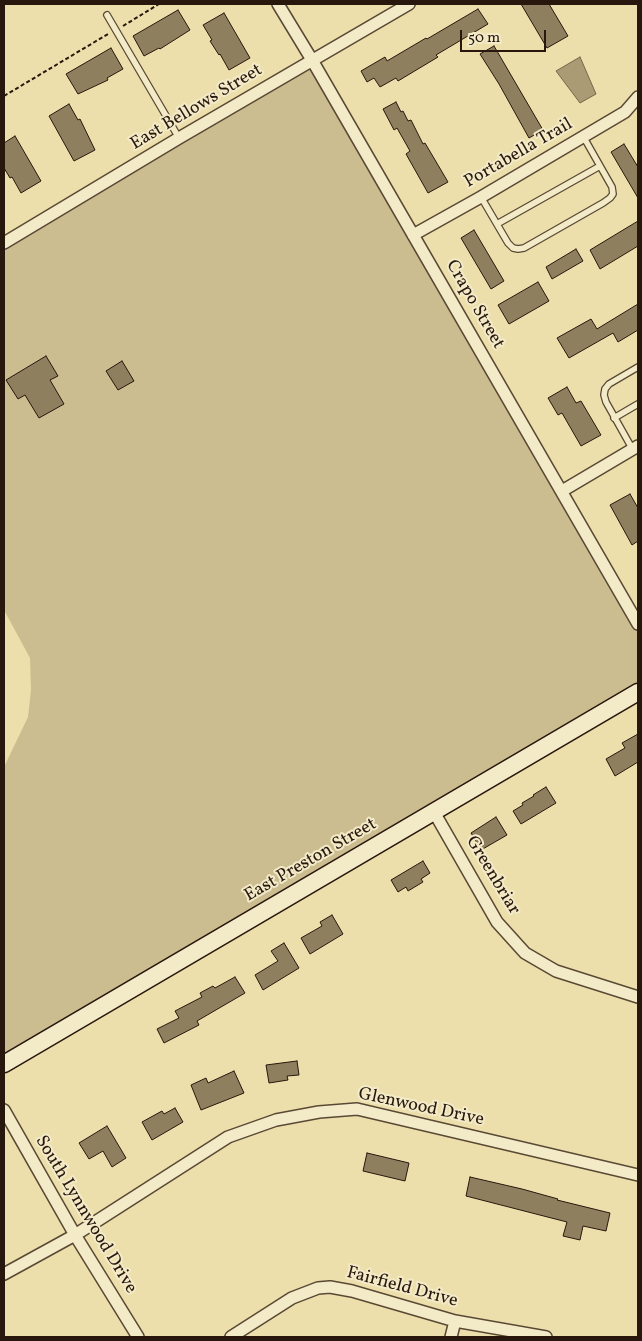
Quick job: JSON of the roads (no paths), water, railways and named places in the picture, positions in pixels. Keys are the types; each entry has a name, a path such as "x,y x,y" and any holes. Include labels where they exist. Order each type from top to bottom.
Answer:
{"street":[{"name":"Crapo Street","path":"278,4 638,624"},
{"name":"East Bellows Street","path":"4,243 409,4"},
{"name":"Portabella Trail","path":"413,235 625,112 638,97"},
{"path":"562,491 635,448"},
{"name":"East Preston Street","path":"4,1064 638,692"},
{"name":"Greenbriar","path":"434,812 497,922 525,953 556,971 638,997"},
{"name":"Glenwood Drive","path":"4,1274 75,1235 228,1137 276,1120 319,1112 357,1109 638,1175"},
{"name":"South Lynnwood Drive","path":"4,1110 75,1235 138,1337"},
{"name":"Fairfield Drive","path":"231,1337 292,1298 318,1288 330,1287 455,1321 546,1337"},
{"path":"450,1337 455,1321"}],"lane":[{"path":"107,15 180,138"},
{"path":"481,197 508,242 513,248 518,249 524,248 610,198 613,194 612,187 583,136"},
{"path":"497,224 600,166"},
{"path":"635,448 614,418 604,395 605,389 609,384 638,367"},
{"path":"614,418 638,404"}]}
